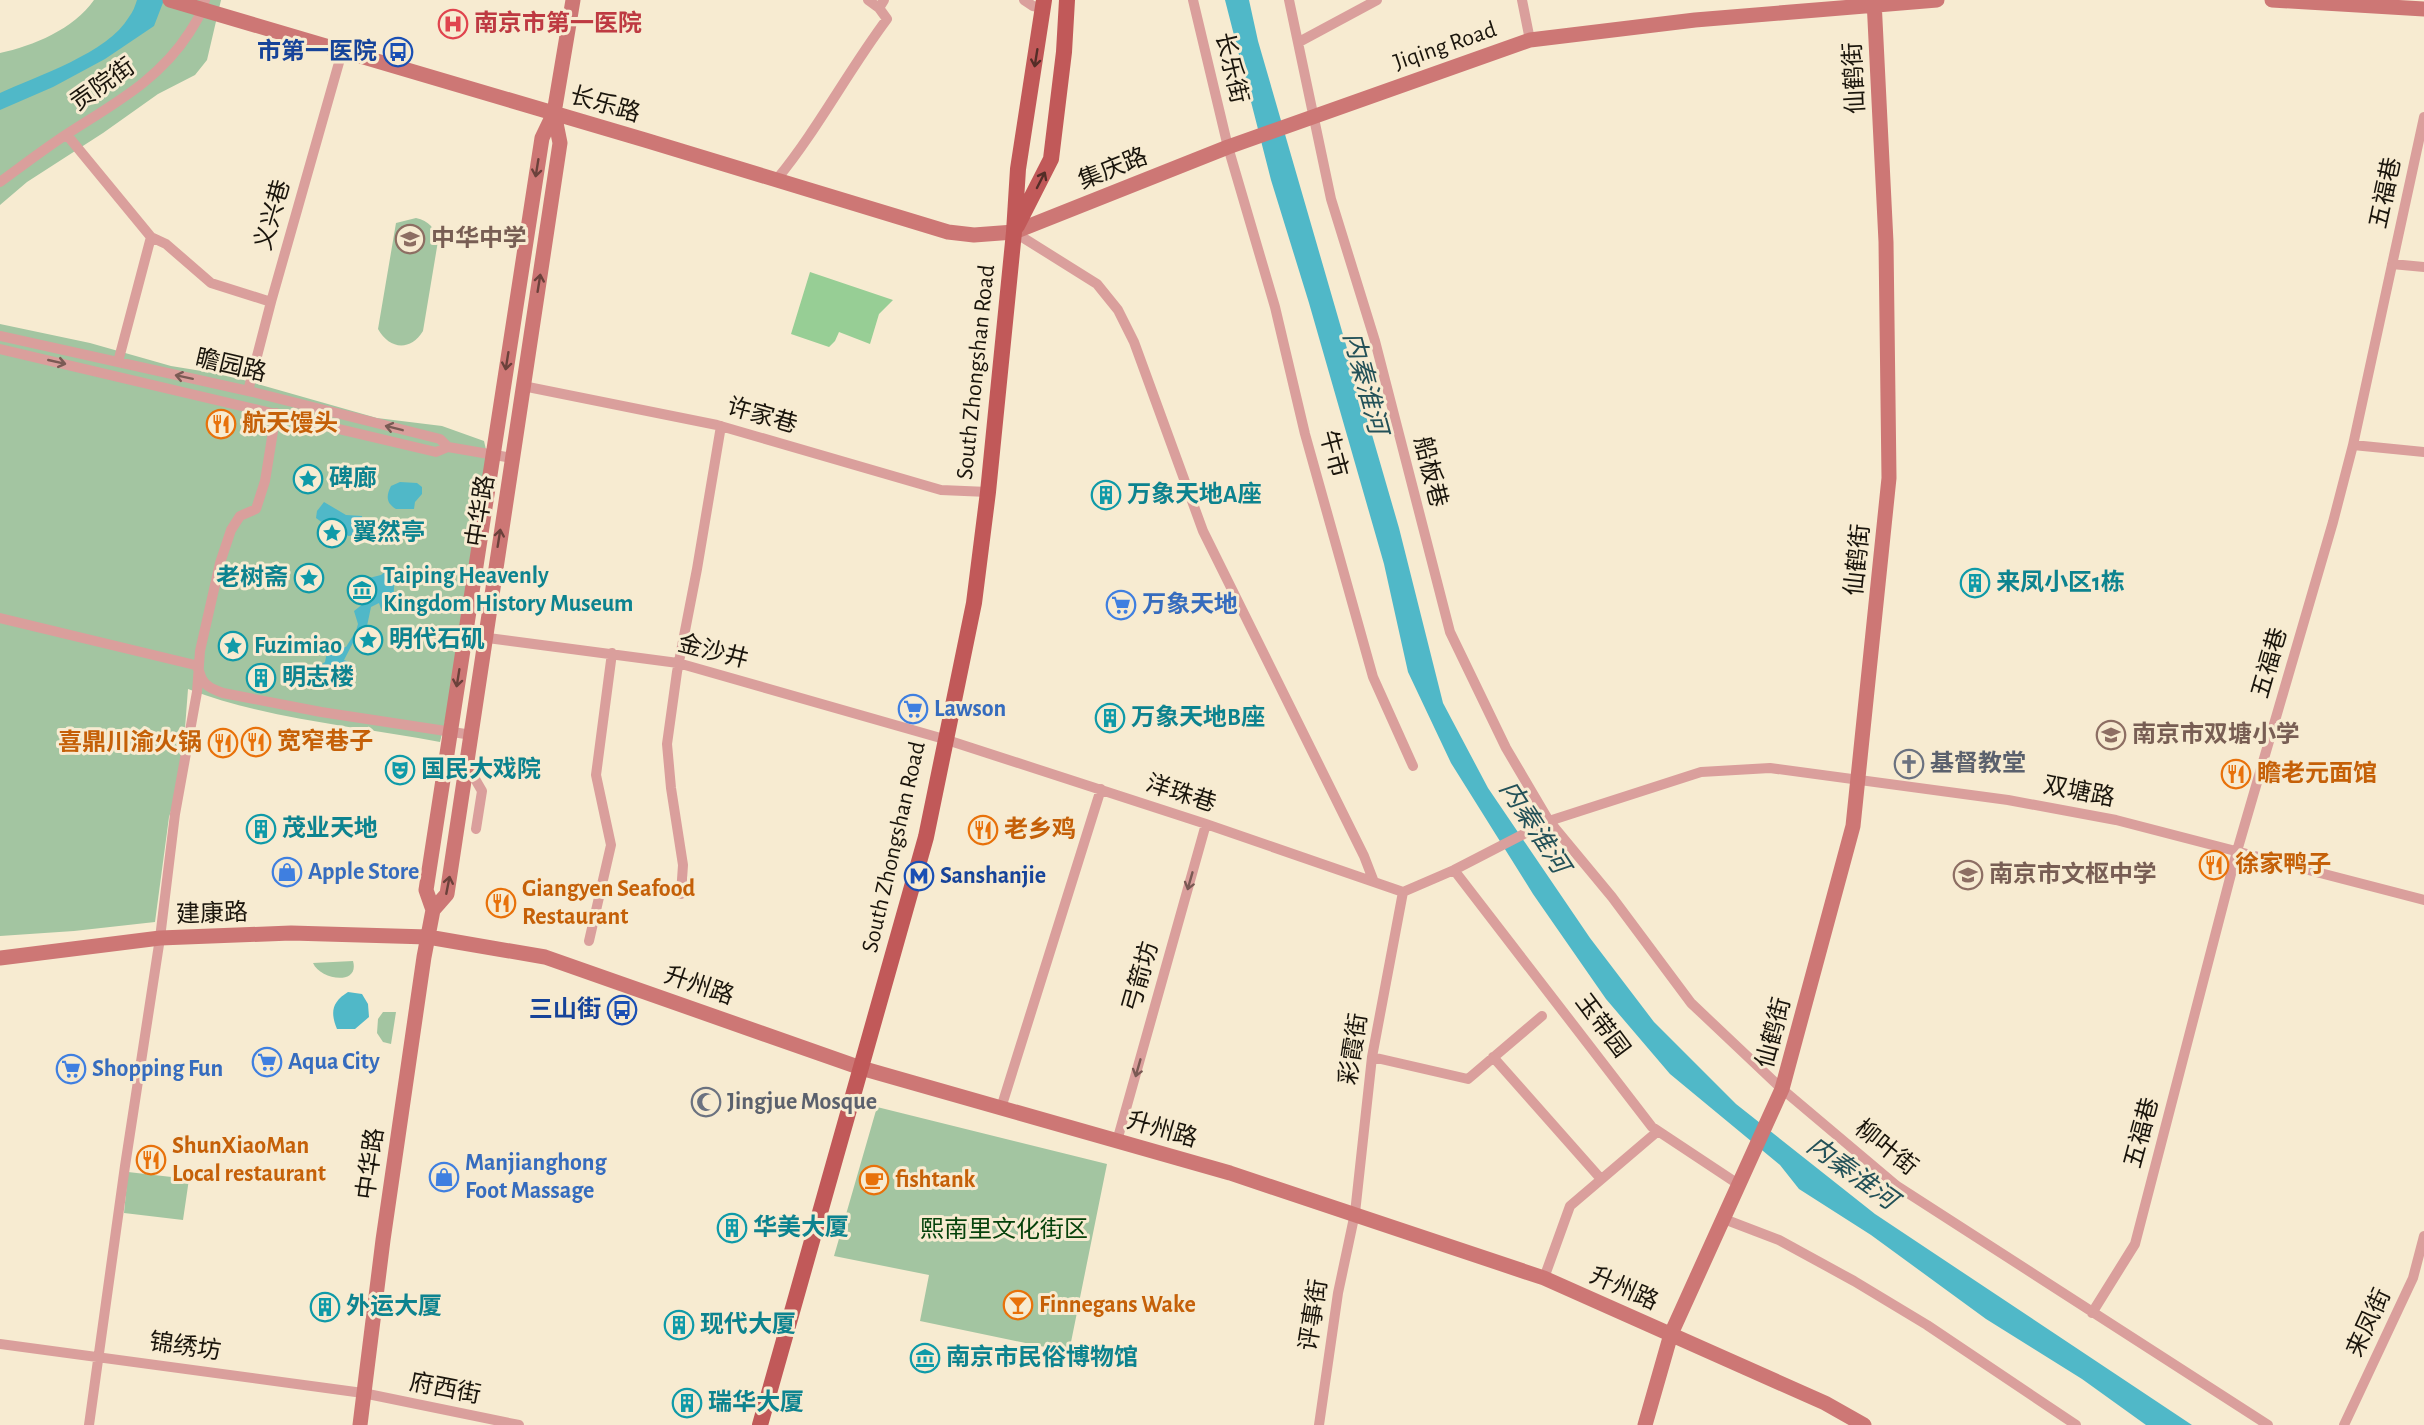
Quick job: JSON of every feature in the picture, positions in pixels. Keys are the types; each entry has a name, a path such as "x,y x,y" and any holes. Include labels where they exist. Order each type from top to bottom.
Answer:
{"main road":[{"name":"中华路","path":"360,1425 384,1228 433,910 426,890 542,138 554,113 573,0"},
{"name":"South Zhongshan Road","path":"1014,232 1051,159 1064,52 1067,0"},
{"name":"Jiqing Road","path":"1294,122 1530,40 1874,2 1937,0"},
{"path":"2272,0 2424,9"},
{"name":"长乐路","path":"177,2 204,6 342,52 777,179 948,232 974,236 1014,232"},
{"name":"仙鹤街","path":"1738,1184 1749,1166 1782,1089 1854,826 1889,478 1886,242 1874,2"},
{"name":"South Zhongshan Road","path":"760,1425 926,837 944,739 974,603 988,492 1014,232 1018,169 1043,4"},
{"name":"中华路","path":"433,910 447,894 472,735 560,143 554,113"},
{"name":"集庆路","path":"1014,232 1294,122"},
{"name":"建康路","path":"0,958 160,938 291,933 428,937"},
{"name":"升州路","path":"428,937 545,957 861,1068 1230,1173 1355,1213 1544,1278 1825,1403 1863,1425"},
{"path":"1645,1425 1671,1334 1738,1184"}],"street":[{"path":"777,179 804,146 857,60 887,19 882,4 868,0"},
{"path":"1024,0 1033,6 1043,4"},
{"name":"长乐街","path":"1193,0 1228,147"},
{"name":"船板巷","path":"1289,0 1331,199 1375,341 1450,632 1506,748 1548,822"},
{"path":"1299,42 1377,0"},
{"path":"1522,0 1530,40"},
{"name":"贡院街","path":"0,182 131,94 161,68 182,44 204,6"},
{"name":"义兴巷","path":"250,406 244,402 244,398 250,392 271,302 342,52"},
{"name":"五福巷","path":"2092,1313 2135,1244 2237,851 2331,531 2353,445 2424,117"},
{"path":"67,135 151,237 166,244 211,283 271,302"},
{"name":"牛市","path":"1228,147 1275,307 1305,434 1373,677 1413,766"},
{"path":"1014,232 1097,284 1118,309 1134,342 1203,531 1364,856 1374,882"},
{"path":"118,362 151,237"},
{"path":"2392,264 2424,267"},
{"name":"瞻园路","path":"0,336 234,388 440,439 448,447"},
{"name":"瞻园路","path":"0,349 250,406 436,452 448,447 512,458"},
{"name":"许家巷","path":"523,386 721,426 941,490 988,492"},
{"path":"230,402 236,400 238,396 234,388"},
{"path":"90,1425 123,1176 201,651 220,563 231,530 240,516 256,509 265,481 276,413"},
{"path":"681,894 683,865 671,788 667,744 678,663 721,426"},
{"path":"2353,445 2424,452"},
{"path":"0,618 195,665 203,681 210,688 223,693 321,712 472,735"},
{"name":"金沙井","path":"465,635 678,663 944,739"},
{"path":"590,941 611,844 596,775 612,653"},
{"name":"洋珠巷","path":"944,739 1206,824 1403,892"},
{"path":"468,757 471,772 482,791 476,829"},
{"name":"双塘路","path":"1454,870 1548,822 1701,772 1770,768 2008,800 2116,820 2424,900"},
{"path":"1000,1108 1101,789"},
{"name":"柳叶街","path":"1548,822 1612,897 1691,1003 1782,1089 1897,1186 2268,1425"},
{"name":"弓箭坊","path":"1118,1141 1206,824"},
{"path":"1403,892 1454,870"},
{"name":"玉带园","path":"1454,870 1652,1126 1738,1184"},
{"name":"彩霞街","path":"1355,1213 1372,1058 1403,892"},
{"path":"1372,1058 1468,1078 1542,1016"},
{"path":"1493,1057 1601,1179"},
{"path":"1544,1278 1570,1206 1658,1131"},
{"name":"评事街","path":"1319,1425 1338,1293 1355,1213"},
{"path":"1724,1219 1779,1240 1854,1281 1927,1325 2076,1425"},
{"name":"来凤街","path":"2344,1425 2413,1278 2424,1236"},
{"name":"锦绣坊","path":"0,1344 363,1393"},
{"name":"府西街","path":"363,1393 519,1425"}],"green space":[{"path":"94,0 221,0 207,60 195,75 158,94 27,182 0,205 0,53 26,46 52,35 76,20"},
{"path":"416,218 431,226 438,241 423,331 412,342 400,345 388,341 378,329 396,223"},
{"path":"810,272 893,300 879,314 870,344 839,332 829,347 791,334"},
{"name":"Fuzimiao","path":"0,324 90,343 171,366 226,375 377,418 442,426 484,441 492,475 440,742 282,715 219,700 188,689 181,781 169,817 155,922 0,936"},
{"path":"353,961 354,969 351,974 338,978 323,973 313,963"},
{"path":"383,1012 396,1012 391,1044 383,1042 377,1033 378,1019"},
{"name":"熙南里文化街区","path":"877,1107 1107,1164 1069,1352 920,1321 929,1275 834,1256"},
{"path":"128,1172 189,1179 183,1220 124,1213"}],"water":[{"path":"137,0 164,0 154,26 105,59 53,87 0,110 0,93 52,71 105,42 129,17"},
{"path":"1225,0 1249,0 1258,41 1399,528 1443,703 1488,788 1590,938 1654,1022 1736,1104 1875,1214 2192,1425 2146,1425 2082,1379 1986,1319 1871,1235 1799,1189 1780,1165 1670,1074 1606,999 1533,894 1451,763 1408,672 1384,564 1271,180"},
{"path":"400,482 417,483 422,487 422,494 415,502 414,509 396,509 389,502 388,493 391,486"},
{"path":"324,502 346,515 362,516 363,535 348,536 343,529 331,529 316,518 317,511"},
{"path":"387,570 395,574 393,602 388,614 382,612 379,603 371,607 367,626 368,639 365,639 361,633 357,635 344,660 356,665 351,688 344,686 336,679 322,684 319,677 311,671 325,662 327,652 333,646 346,647 358,624 354,611 368,600 369,578 381,575"},
{"path":"348,992 362,994 368,1004 369,1017 355,1029 337,1029 334,1008"}],"place":[{"name":"南京市第一医院","path":"453,24"},
{"name":"市第一医院","path":"398,52"},
{"name":"中华中学","path":"410,239"},
{"name":"航天馒头","path":"221,424"},
{"name":"碑廊","path":"308,479"},
{"name":"万象天地A座","path":"1106,495"},
{"name":"翼然亭","path":"332,533"},
{"name":"老树斋","path":"309,578"},
{"name":"来凤小区1栋","path":"1975,583"},
{"name":"Taiping Heavenly Kingdom History Museum","path":"362,590"},
{"name":"万象天地","path":"1121,605"},
{"name":"明代石矶","path":"368,640"},
{"name":"Fuzimiao","path":"233,646"},
{"name":"明志楼","path":"261,678"},
{"name":"Lawson","path":"913,709"},
{"name":"万象天地B座","path":"1110,718"},
{"name":"南京市双塘小学","path":"2111,735"},
{"name":"宽窄巷子","path":"256,742"},
{"name":"喜鼎川渝火锅","path":"223,743"},
{"name":"基督教堂","path":"1909,764"},
{"name":"国民大戏院","path":"400,770"},
{"name":"瞻老元面馆","path":"2236,774"},
{"name":"茂业天地","path":"261,829"},
{"name":"老乡鸡","path":"983,830"},
{"name":"徐家鸭子","path":"2214,865"},
{"name":"Apple Store","path":"287,872"},
{"name":"南京市文枢中学","path":"1968,875"},
{"name":"Sanshanjie","path":"919,876"},
{"name":"Giangyen Seafood Restaurant","path":"501,903"},
{"name":"三山街","path":"622,1010"},
{"name":"Aqua City","path":"267,1062"},
{"name":"Shopping Fun","path":"71,1069"},
{"name":"Jingjue Mosque","path":"706,1102"},
{"name":"ShunXiaoMan Local restaurant","path":"151,1160"},
{"name":"Manjianghong Foot Massage","path":"444,1177"},
{"name":"fishtank","path":"874,1180"},
{"name":"华美大厦","path":"732,1228"},
{"name":"Finnegans Wake","path":"1018,1305"},
{"name":"外运大厦","path":"325,1307"},
{"name":"现代大厦","path":"679,1325"},
{"name":"南京市民俗博物馆","path":"925,1358"},
{"name":"瑞华大厦","path":"687,1403"}],"water label":[{"name":"内秦淮河","path":"1365,383"},
{"name":"内秦淮河","path":"1534,827"},
{"name":"内秦淮河","path":"1852,1173"}]}
